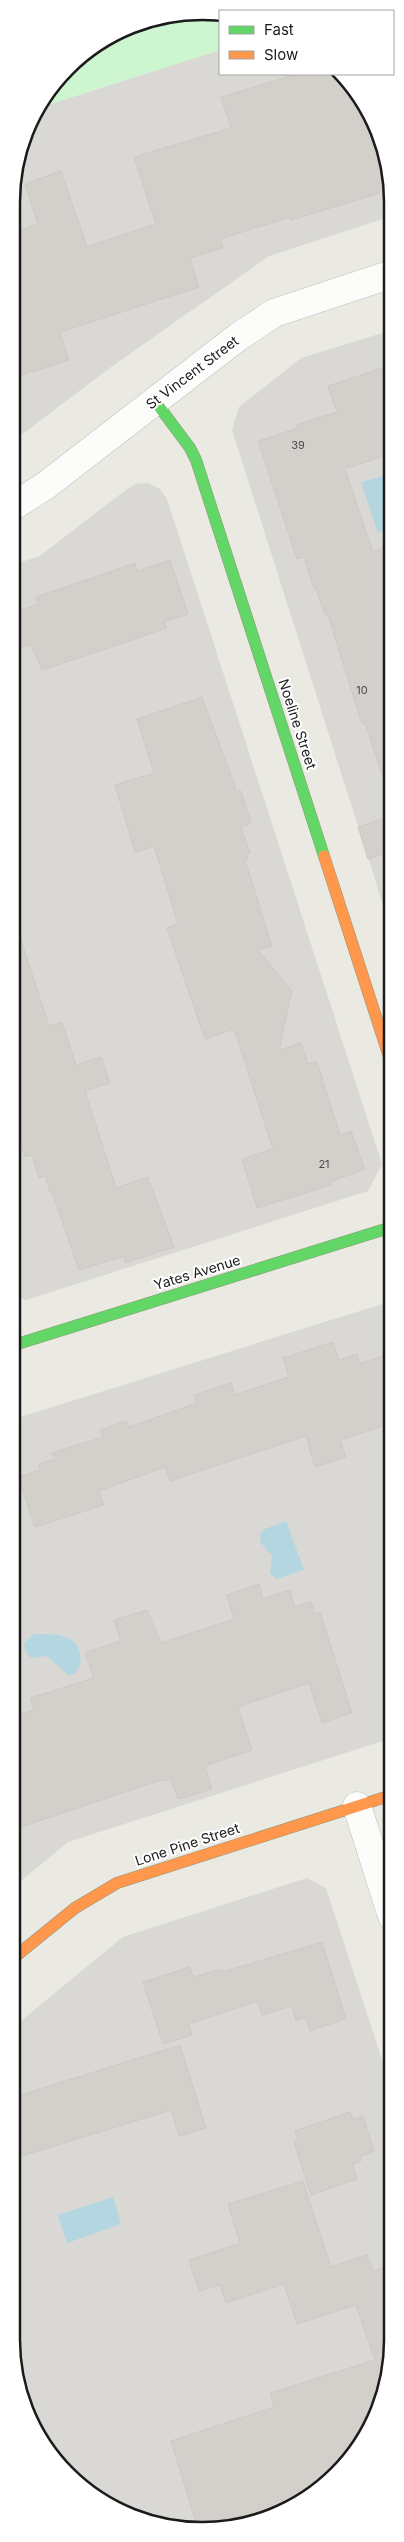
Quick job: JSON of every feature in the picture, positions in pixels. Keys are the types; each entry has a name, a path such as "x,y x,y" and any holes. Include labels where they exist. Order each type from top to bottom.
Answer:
{"street":[{"name":"St Vincent Street","path":"20,502 45,486 155,401 274,313 384,277"},
{"name":"Noeline Street","path":"155,401 190,448 196,460 384,1041"},
{"name":"Yates Avenue","path":"20,1343 384,1230"},
{"name":"Lone Pine Street","path":"20,1953 80,1904 117,1883 384,1798"},
{"path":"357,1806 384,1891"}],"shaded area":[{"path":"219,50 219,75 333,75 360,111 374,143 381,166 384,190 384,219 269,256 111,367 20,436 20,190 26,155 34,132 48,105"},
{"path":"384,332 384,908 232,430 239,407 301,358"},
{"path":"148,483 160,489 167,499 382,1164 368,1191 26,1300 20,1298 20,562 40,556 136,484"},
{"path":"384,1303 384,1741 68,1842 20,1882 20,1417"},
{"path":"307,1878 326,1888 384,2066 384,2352 378,2387 360,2431 331,2469 293,2498 272,2508 238,2519 190,2522 166,2519 132,2508 111,2498 82,2477 58,2451 44,2431 34,2410 23,2376 20,2352 20,2022 123,1937"}],"green space":[{"path":"190,20 219,21 219,50 48,105 73,73 91,58 111,44 155,26"}],"water":[{"path":"384,476 384,531 378,533 361,482"},
{"path":"286,1521 304,1570 276,1579 270,1573 272,1556 261,1543 260,1534 265,1529"},
{"path":"34,1634 60,1635 73,1641 79,1650 81,1661 77,1671 74,1674 68,1675 47,1656 31,1658 25,1651 24,1643"},
{"path":"113,2197 121,2224 67,2243 58,2215"}],"building":[{"path":"294,75 333,75 360,111 370,132 381,166 384,187 379,189 380,193 291,220 290,217 220,239 223,248 190,258 199,287 60,332 69,360 20,375 20,230 38,224 25,184 61,171 87,247 156,224 134,157 231,128 221,97"},
{"path":"384,368 384,456 345,469 373,552 384,548 384,781 365,723 362,724 328,615 325,615 316,588 314,589 304,557 297,559 258,441 298,428 296,425 337,412 328,386"},
{"path":"170,560 188,614 164,622 167,628 42,670 31,644 20,648 20,611 38,604 36,597 135,563 137,571"},
{"path":"202,697 237,792 241,791 251,823 241,827 250,853 246,854 248,859 245,860 272,946 258,950 292,991 279,1050 301,1043 308,1064 317,1062 340,1135 351,1131 365,1169 330,1182 331,1185 257,1208 242,1159 273,1149 234,1029 205,1039 167,928 178,924 154,846 135,852 115,785 154,773 137,719"},
{"path":"384,819 384,854 368,859 358,827"},
{"path":"20,937 49,1026 62,1022 76,1065 101,1057 110,1083 85,1091 116,1188 148,1177 174,1247 126,1263 124,1256 79,1270 45,1176 39,1178 32,1155 25,1157 20,1140"},
{"path":"333,1342 339,1360 357,1354 360,1363 384,1356 384,1426 340,1440 346,1457 315,1467 306,1436 170,1481 165,1467 99,1491 104,1505 35,1527 20,1483 20,1476 40,1470 39,1464 55,1459 52,1453 103,1437 100,1430 126,1421 129,1427 197,1403 194,1395 231,1383 235,1395 289,1377 283,1358"},
{"path":"259,1584 263,1599 290,1590 295,1607 311,1602 316,1614 320,1612 352,1713 322,1723 309,1683 238,1707 252,1750 205,1766 212,1789 178,1799 171,1779 165,1781 164,1779 20,1827 20,1714 34,1710 30,1698 94,1678 85,1653 121,1641 114,1620 147,1610 161,1643 234,1619 227,1595"},
{"path":"322,1942 346,2019 310,2031 306,2017 296,2021 292,2006 262,2015 258,2001 189,2024 192,2035 163,2044 143,1982 190,1967 193,1977 222,1969 223,1972"},
{"path":"180,2045 206,2128 179,2136 171,2110 22,2156 20,2150 20,2095"},
{"path":"350,2112 353,2120 363,2116 374,2151 360,2156 361,2161 352,2164 357,2179 311,2195 294,2142 298,2141 295,2131"},
{"path":"303,2181 331,2267 367,2255 373,2271 384,2268 384,2352 381,2376 370,2410 360,2431 331,2469 293,2498 272,2508 238,2519 196,2522 171,2441 274,2407 270,2393 375,2360 356,2305 297,2324 284,2284 226,2303 220,2285 199,2291 189,2260 240,2243 228,2204"}],"traffic: fast":[{"path":"155,401 190,448 196,460 324,856"},
{"path":"20,1343 384,1229"}],"traffic: slow":[{"path":"324,856 384,1041"},
{"path":"20,1953 75,1908 117,1883 384,1798"}]}
